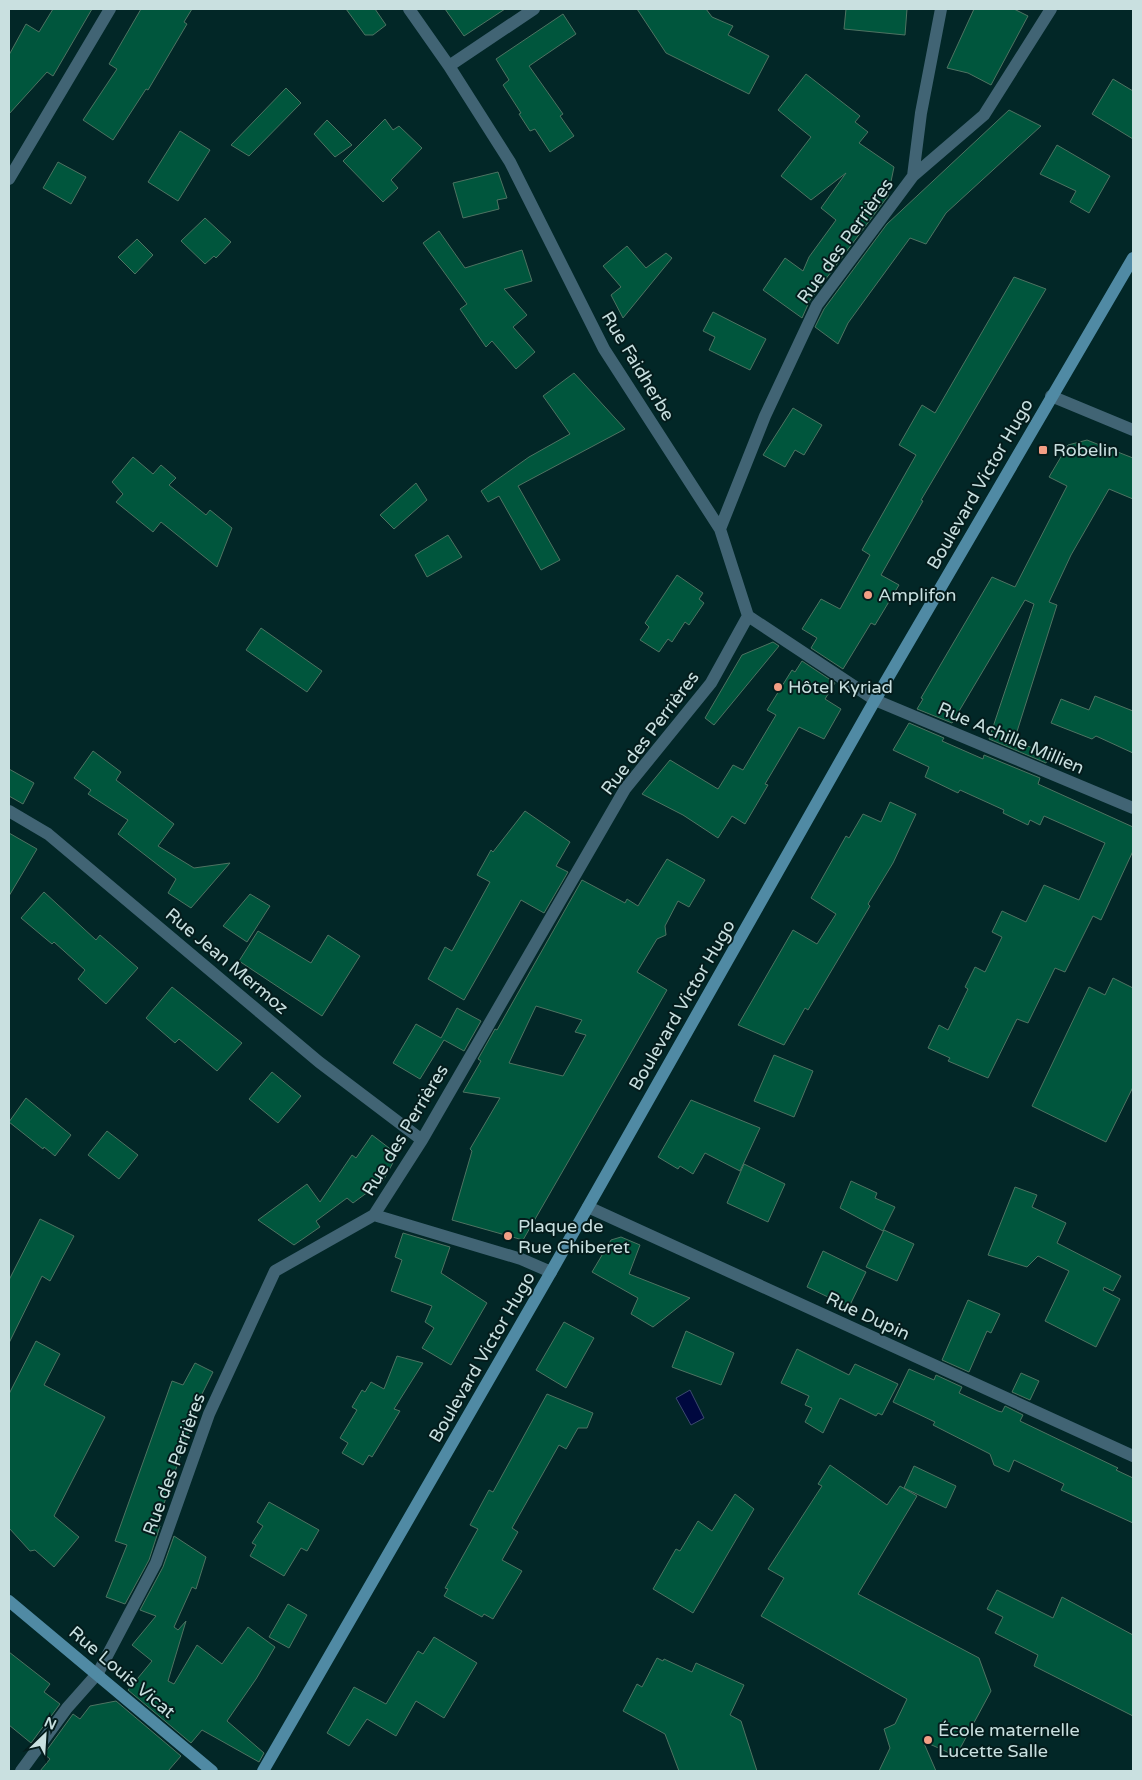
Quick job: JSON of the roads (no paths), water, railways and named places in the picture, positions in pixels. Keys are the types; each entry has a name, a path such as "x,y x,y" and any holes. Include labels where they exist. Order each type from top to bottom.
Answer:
{"street":[{"path":"9,179 110,9"},
{"name":"Rue Faidherbe","path":"410,9 510,162 604,349 720,529 748,616"},
{"path":"449,66 534,9"},
{"path":"913,176 921,113 941,9"},
{"name":"Rue des Perrières","path":"720,529 765,416 816,306 913,176 984,115 1051,9"},
{"name":"Boulevard Victor Hugo","path":"263,1771 551,1272 875,700 1133,258"},
{"path":"1051,396 1133,430"},
{"path":"748,616 875,700"},
{"name":"Rue des Perrières","path":"20,1771 67,1708 98,1673 156,1564 209,1414 275,1271 374,1216 422,1140 625,790 711,683 748,616"},
{"name":"Rue Achille Millien","path":"875,700 1133,808"},
{"name":"Rue Jean Mermoz","path":"9,811 48,834 319,1062 422,1140"},
{"name":"Rue Dupin","path":"588,1207 1133,1456"},
{"path":"374,1216 521,1259 551,1272"},
{"name":"Rue Louis Vicat","path":"9,1600 98,1673 212,1771"}],"place":[{"name":"Robelin","path":"1043,450"},
{"name":"Amplifon","path":"868,595"},
{"name":"Hôtel Kyriad","path":"778,687"},
{"name":"Plaque de Rue Chiberet","path":"508,1236"},
{"name":"École maternelle Lucette Salle","path":"928,1740"}]}
